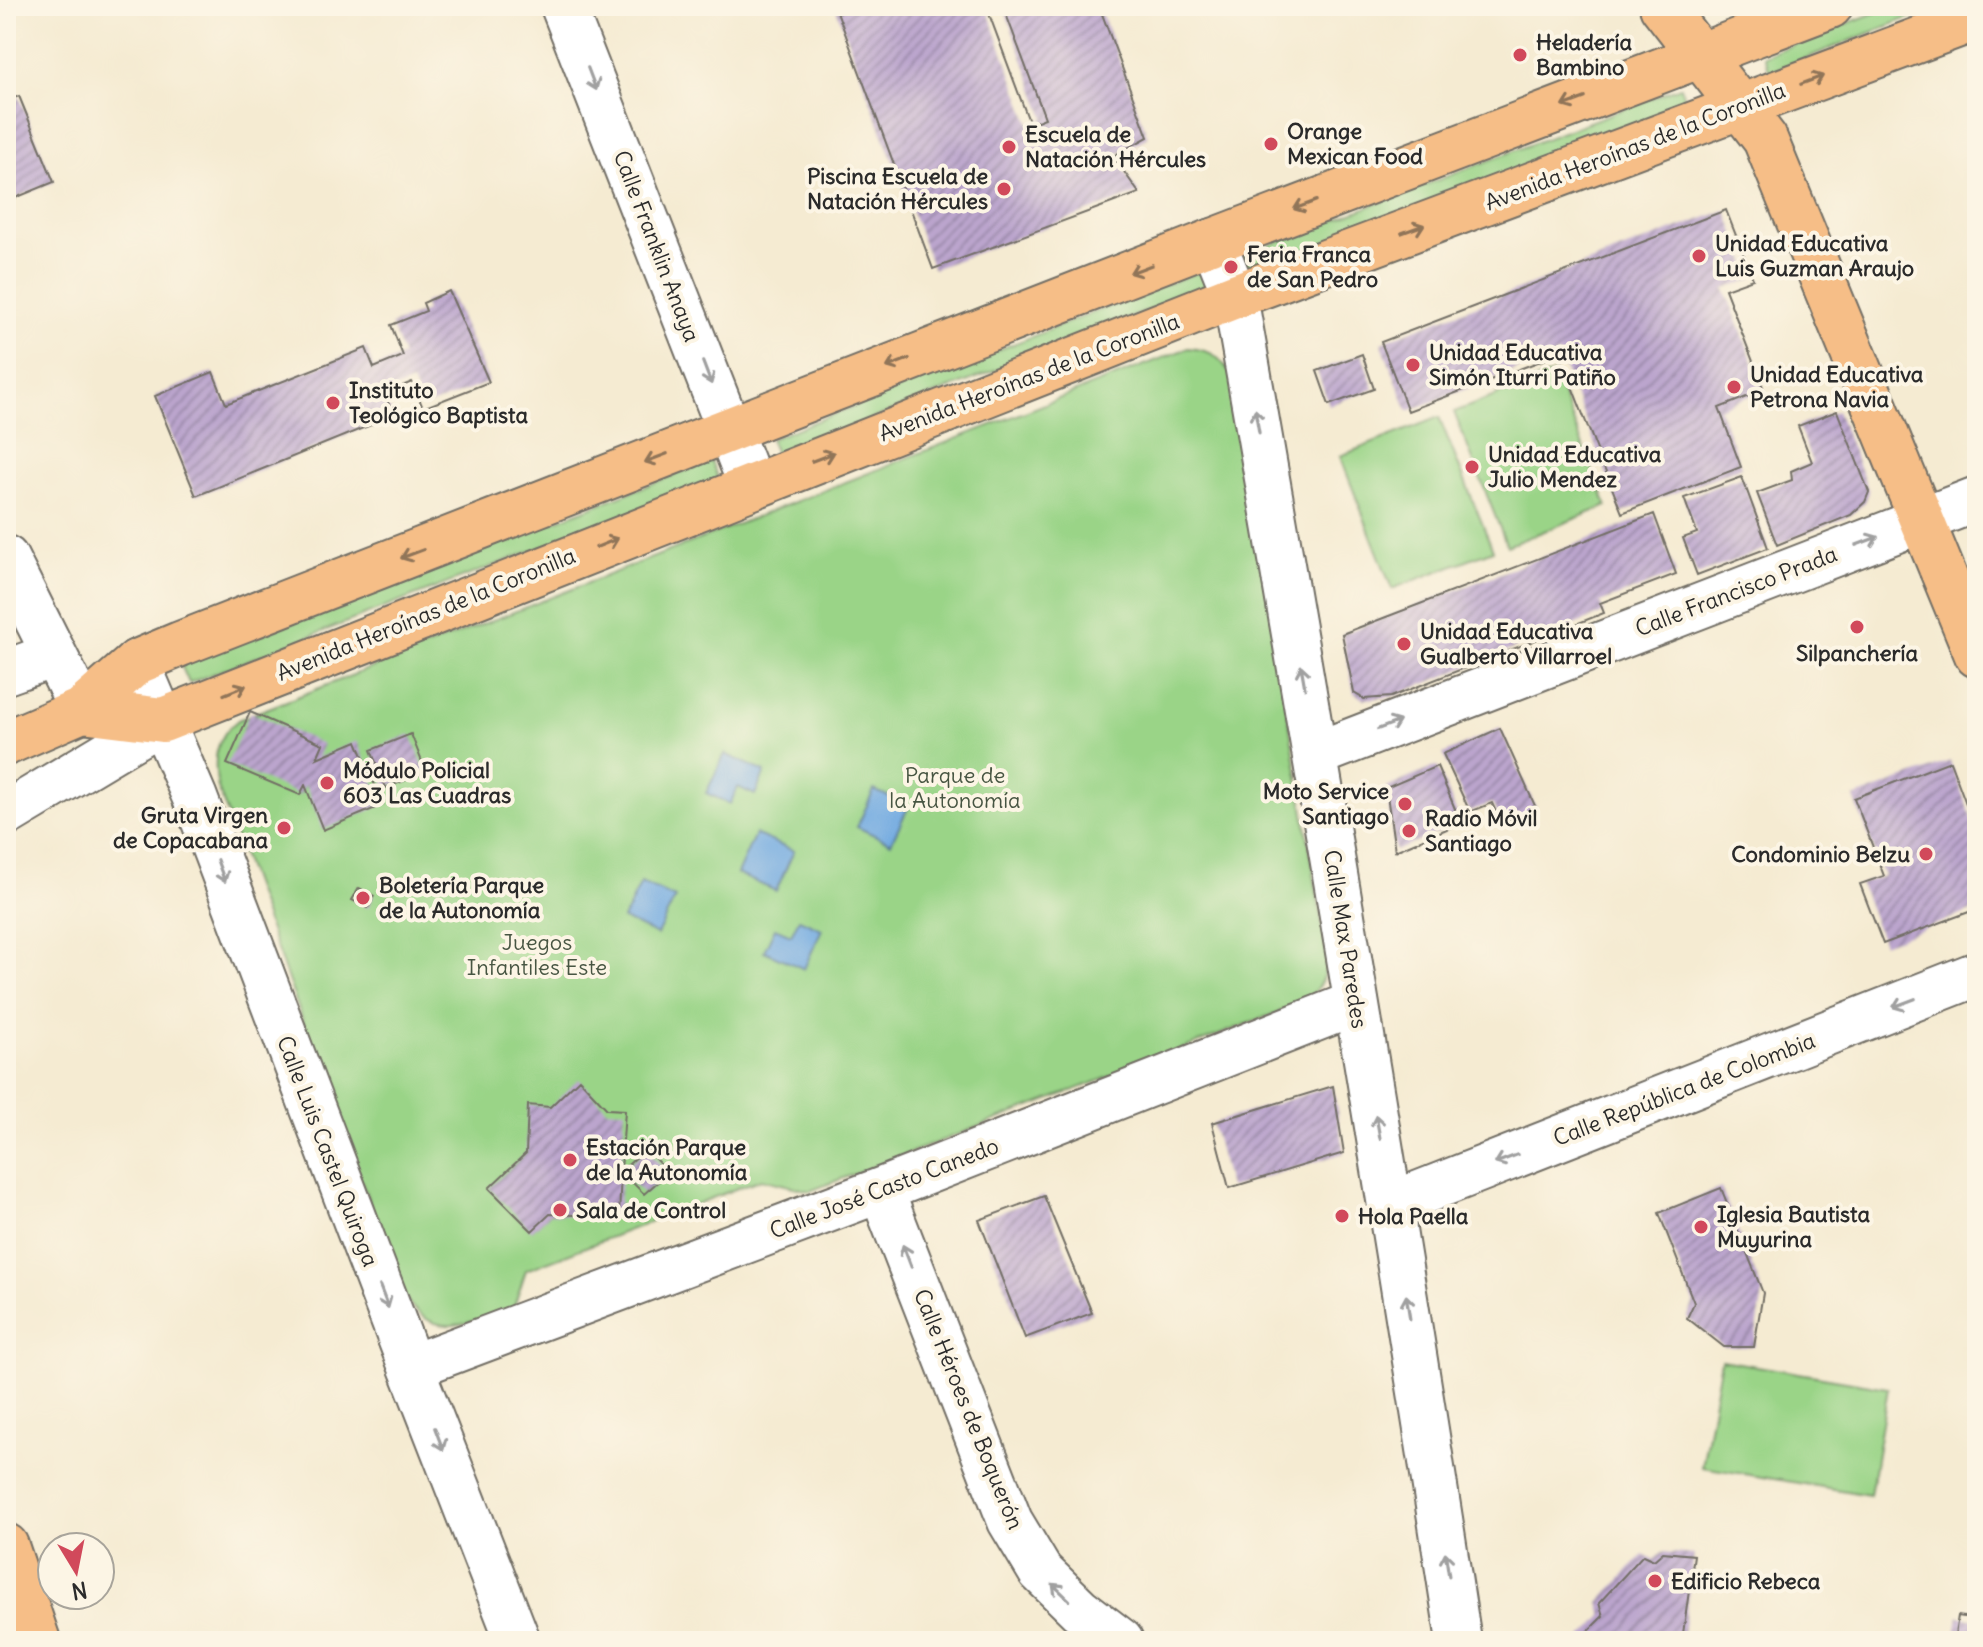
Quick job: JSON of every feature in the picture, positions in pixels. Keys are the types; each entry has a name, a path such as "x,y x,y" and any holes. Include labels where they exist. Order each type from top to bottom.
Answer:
{"main road":[{"path":"1662,6 1765,139 1977,655"},
{"path":"6,743 82,710 137,662 1213,241 1830,6"},
{"name":"Avenida Heroínas de la Coronilla","path":"82,710 163,720 1235,296 1977,18"},
{"path":"6,1546 38,1641"}],"street":[{"name":"Calle Franklin Anaya","path":"563,6 751,486"},
{"name":"Calle Max Paredes","path":"1213,241 1235,296 1317,754 1356,1003 1392,1204 1459,1641"},
{"name":"Calle Francisco Prada","path":"1317,754 1977,499"},
{"path":"6,558 82,710"},
{"path":"6,672 54,655"},
{"name":"Calle Luis Castel Quiroga","path":"137,662 195,798 518,1641"},
{"path":"6,814 163,720"},
{"name":"Calle República de Colombia","path":"1392,1204 1977,974"},
{"name":"Calle José Casto Canedo","path":"411,1367 881,1190 1356,1003"},
{"name":"Calle Héroes de Boquerón","path":"881,1190 1010,1521 1040,1571 1079,1609 1121,1641"}],"green space":[{"path":"1892,6 1939,6 1770,72 1764,56"},
{"path":"1680,87 1687,105 1249,272 1243,255"},
{"path":"1208,268 1214,285 777,456 770,439"},
{"name":"Parque de la Autonomía","path":"1188,348 1214,355 1232,376 1328,959 1315,991 1297,1005 810,1191 761,1179 526,1270 514,1307 454,1325 428,1320 415,1310 403,1295 218,788 217,750 224,734 238,720"},
{"path":"1554,373 1607,506 1507,546 1454,412"},
{"path":"1439,417 1493,550 1392,589 1340,456"},
{"path":"711,461 718,479 189,683 181,665"},
{"path":"1721,1360 1888,1388 1870,1495 1702,1467"}],"water":[{"path":"725,754 765,772 755,795 738,787 730,804 706,793"},
{"path":"874,790 909,806 891,843 857,827"},
{"path":"755,834 794,851 776,891 737,874"},
{"path":"641,883 675,898 657,935 623,919"},
{"path":"799,919 822,929 804,969 764,951 775,928 791,935"}],"building":[{"name":"Escuela de Natación Hércules","path":"835,6 986,6 1030,124 1045,118 1003,6 1099,6 1148,137 1113,156 1139,193 933,269"},
{"path":"19,96 54,182 8,201 6,101"},
{"path":"1726,210 1753,279 1725,289 1764,390 1719,408 1741,467 1622,513 1559,354 1408,411 1381,342"},
{"path":"449,291 489,382 423,408 412,382 385,393 393,416 196,496 155,396 213,372 226,404 366,348 374,368 403,356 391,325 426,311 423,303"},
{"path":"1362,354 1374,389 1329,405 1317,371"},
{"path":"1837,411 1869,492 1865,502 1851,515 1777,545 1757,493 1792,480 1791,471 1812,462 1798,426"},
{"path":"1742,477 1768,548 1697,575 1683,538 1697,533 1684,498"},
{"path":"1654,514 1676,574 1600,603 1604,613 1391,697 1364,699 1354,693 1342,634"},
{"path":"250,712 323,744 317,758 357,741 383,805 323,830 305,785 300,795 227,764"},
{"path":"1500,728 1536,808 1501,823 1492,803 1470,812 1443,754"},
{"path":"411,734 426,772 386,788 371,750"},
{"name":"Condominio Belzu","path":"1950,761 1977,833 1977,909 1883,944 1860,884 1884,876 1854,798"},
{"path":"1437,766 1461,823 1395,851 1386,788"},
{"name":"Boletería Parque de la Autonomía","path":"359,888 374,896 368,908 352,900"},
{"name":"Estación Parque de la Autonomía","path":"579,1079 607,1109 625,1110 619,1217 550,1214 532,1231 489,1188 526,1153 528,1105 550,1107"},
{"path":"1333,1086 1344,1153 1229,1188 1212,1123"},
{"path":"646,1149 668,1173 644,1194 621,1171"},
{"path":"1721,1188 1763,1293 1754,1347 1724,1347 1687,1318 1694,1303 1659,1213"},
{"path":"1044,1196 1092,1313 1025,1338 979,1220"},
{"name":"Edificio Rebeca","path":"1663,1552 1694,1555 1682,1641 1578,1641 1603,1616 1599,1603 1643,1555 1654,1560"},
{"path":"1958,1616 1977,1619 1977,1641 1954,1641"}],"place":[{"name":"Heladería Bambino","path":"1520,55"},
{"name":"Orange Mexican Food","path":"1271,144"},
{"name":"Escuela de Natación Hércules","path":"1009,147"},
{"name":"Piscina Escuela de Natación Hércules","path":"1004,189"},
{"name":"Unidad Educativa Luis Guzman Araujo","path":"1699,256"},
{"name":"Feria Franca de San Pedro","path":"1231,267"},
{"name":"Unidad Educativa Simón Iturri Patiño","path":"1413,365"},
{"name":"Unidad Educativa Petrona Navia","path":"1734,387"},
{"name":"Instituto Teológico Baptista","path":"333,403"},
{"name":"Unidad Educativa Julio Mendez","path":"1472,467"},
{"name":"Silpanchería","path":"1857,627"},
{"name":"Unidad Educativa Gualberto Villarroel","path":"1404,644"},
{"name":"Módulo Policial 603 Las Cuadras","path":"327,783"},
{"name":"Moto Service Santiago","path":"1405,804"},
{"name":"Gruta Virgen de Copacabana","path":"284,828"},
{"name":"Radio Móvil Santiago","path":"1409,831"},
{"name":"Condominio Belzu","path":"1926,854"},
{"name":"Boletería Parque de la Autonomía","path":"363,898"},
{"name":"Estación Parque de la Autonomía","path":"570,1160"},
{"name":"Sala de Control","path":"560,1210"},
{"name":"Hola Paella","path":"1342,1216"},
{"name":"Iglesia Bautista Muyurina","path":"1701,1227"},
{"name":"Edificio Rebeca","path":"1655,1581"}],"park label":[{"name":"Juegos Infantiles Este","path":"537,954"}]}
